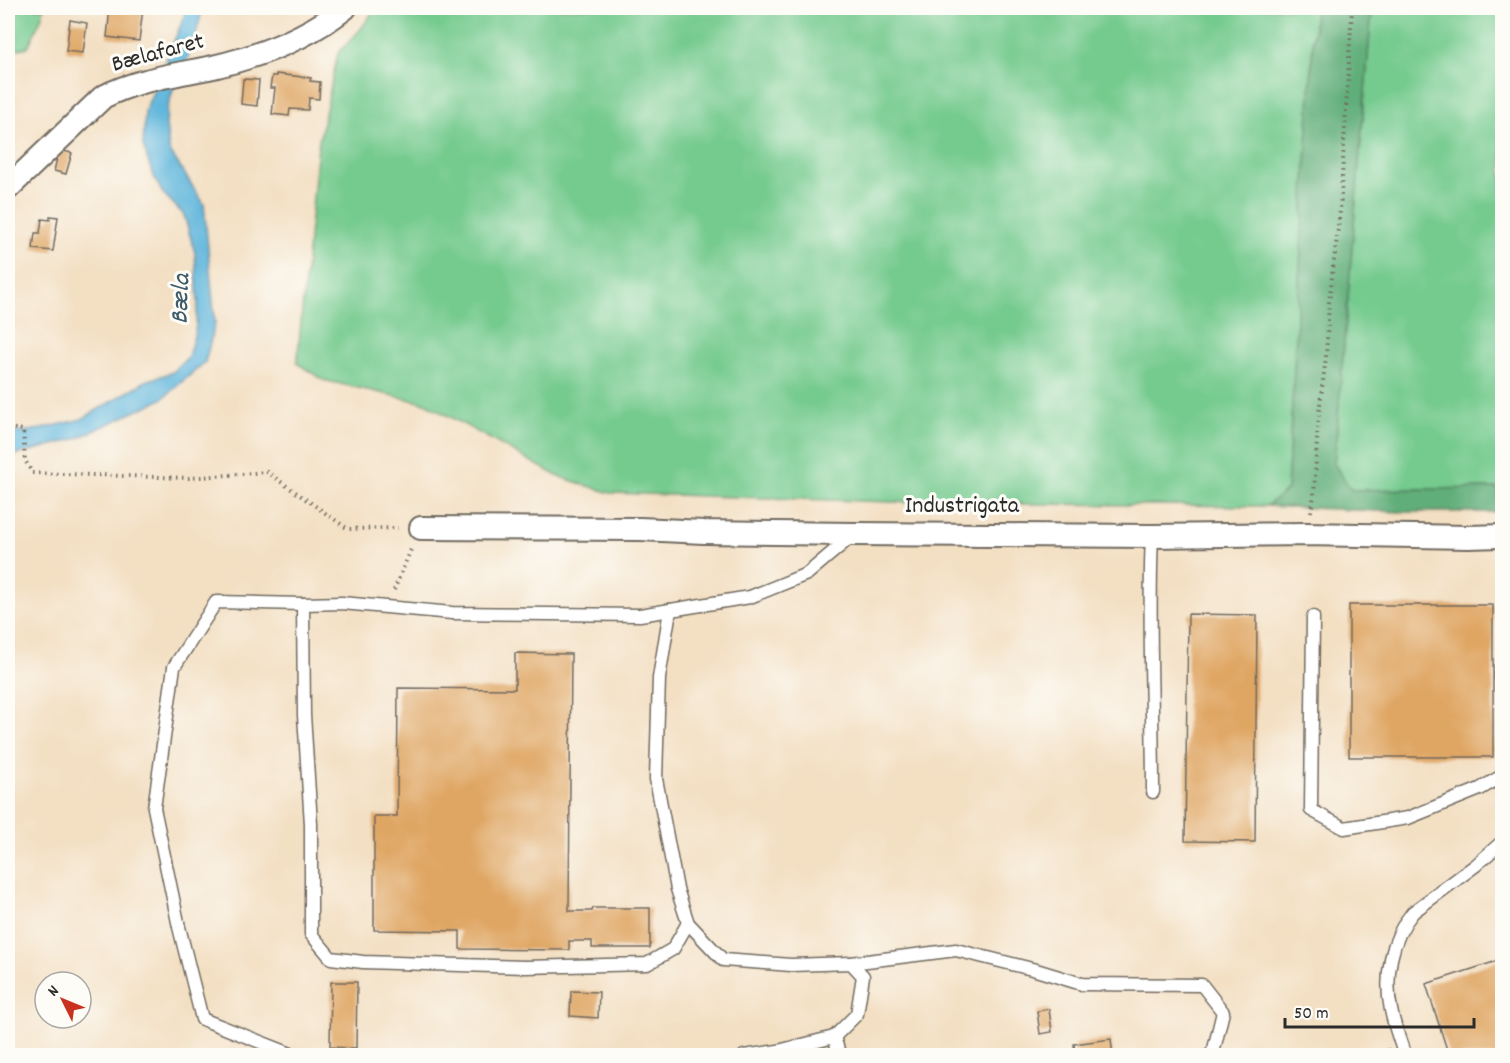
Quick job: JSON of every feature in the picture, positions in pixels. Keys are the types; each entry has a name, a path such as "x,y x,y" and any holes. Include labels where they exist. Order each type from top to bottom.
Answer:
{"street":[{"name":"Bælafaret","path":"8,188 103,98 120,89 152,79 239,60 285,44 326,23 345,8"},
{"name":"Industrigata","path":"421,528 640,529 854,534 1503,536"}],"lane":[{"path":"296,1056 202,1019 179,927 154,808 174,667 216,602 342,603 452,613 640,615 750,597 807,574 854,534"},
{"path":"1152,536 1149,585 1153,792"},
{"path":"303,604 304,715 311,824 311,934 331,958 363,962 525,968 648,964 673,949 688,923"},
{"path":"670,610 659,678 656,779 677,889 688,923 723,960 791,965 851,963 956,950 1082,984 1202,985 1223,1012 1214,1049 1210,1056"},
{"path":"1313,617 1311,810 1344,828 1408,818 1480,789 1503,776"},
{"path":"1405,1056 1390,1010 1389,972 1397,938 1405,921 1413,912 1503,842"},
{"path":"744,1056 778,1052 834,1037 857,1014 863,976 851,963"},
{"path":"834,1037 840,1056"}],"path":[{"path":"1306,534 1314,495 1318,421 1340,211 1352,8"},
{"path":"8,428 23,430 25,460 32,473 188,478 267,472 348,529 421,528 386,607"}],"green space":[{"path":"8,8 44,8 28,47 8,51"},
{"path":"376,8 1315,8 1287,490 1267,506 919,503 610,493 557,476 425,403 323,380 297,363 318,146 338,53 360,30"},
{"path":"1315,8 1372,8 1334,464 1351,490 1502,488 1502,512 1401,512 1267,506 1287,490"},
{"path":"1372,8 1502,8 1502,488 1351,490 1334,464"}],"water":[{"path":"185,8 203,8 192,49 173,90 167,110 166,125 169,150 204,204 215,324 205,362 162,399 76,439 8,457 8,434 82,419 146,381 173,372 188,357 195,332 198,303 195,253 184,215 162,192 152,173 143,145 145,111 184,17"}],"building":[{"path":"110,8 143,8 139,41 107,37"},
{"path":"70,20 87,23 83,53 66,51"},
{"path":"276,74 311,78 310,81 320,82 319,99 309,98 308,110 290,109 289,116 272,114 275,88 270,88 272,76"},
{"path":"243,79 259,80 257,106 241,104"},
{"path":"59,150 72,153 66,174 54,171"},
{"path":"50,216 58,217 53,251 33,249 35,233 40,233 42,219 50,220"},
{"path":"8,261 14,262 9,298 8,298"},
{"path":"1349,605 1493,605 1493,757 1349,757"},
{"path":"1188,614 1257,615 1255,842 1185,841"},
{"path":"515,653 571,654 569,911 592,911 593,908 650,908 650,948 592,948 592,941 569,941 569,950 460,949 460,931 374,930 374,816 397,816 398,688 515,689"},
{"path":"1500,960 1502,967 1502,1056 1449,1056 1426,984"},
{"path":"331,982 357,982 356,1048 330,1047"},
{"path":"571,991 599,992 598,1018 570,1016"},
{"path":"1049,1009 1052,1032 1040,1034 1037,1011"},
{"path":"1111,1039 1113,1056 1075,1056 1074,1044"},
{"path":"1389,1049 1391,1056 1366,1056 1366,1055"}],"water label":[{"name":"Bæla","path":"182,299"}]}
